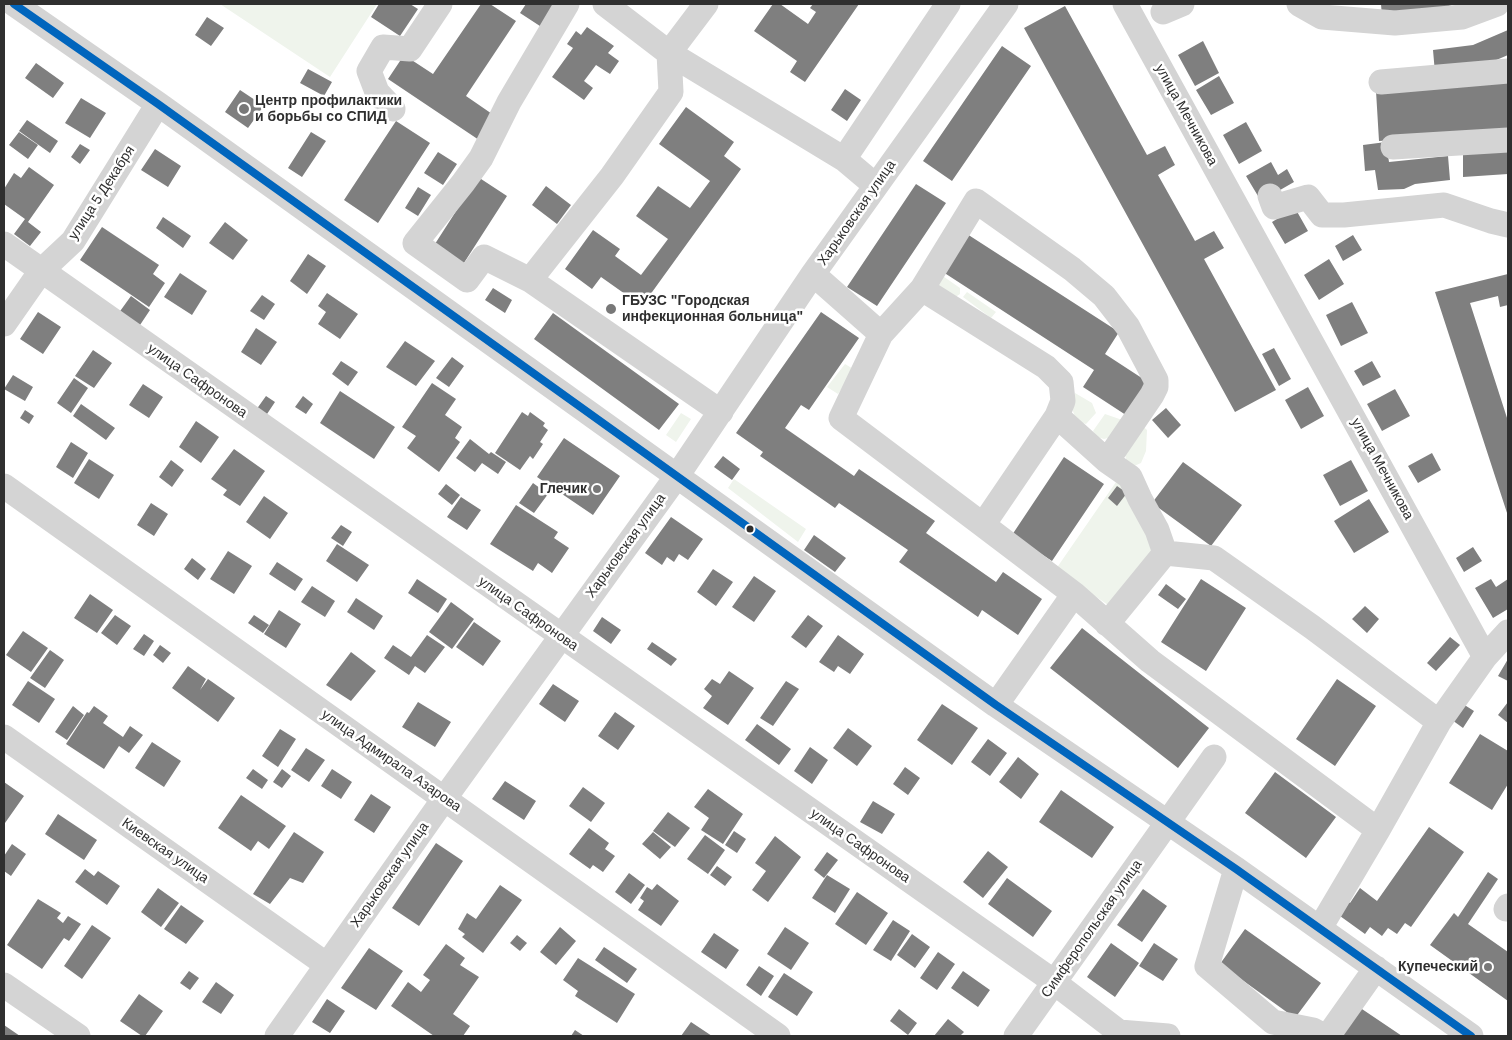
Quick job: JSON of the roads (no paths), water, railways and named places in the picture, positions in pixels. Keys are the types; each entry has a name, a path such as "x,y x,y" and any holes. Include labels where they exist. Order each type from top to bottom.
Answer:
{"street":[{"path":"14,4 158,104 996,705 1168,821 1471,1036"},
{"path":"393,109 378,92 368,71 383,47 410,49 440,4"},
{"path":"567,4 510,102 481,158 464,183 415,243 468,280 484,257 530,280 721,412"},
{"path":"605,4 668,53 844,159 876,186"},
{"path":"530,280 612,176 671,92 668,53 706,4"},
{"path":"844,159 948,4"},
{"name":"Харьковская улица","path":"277,1036 560,636 677,476 813,274 1006,4"},
{"name":"улица Мечникова","path":"1125,4 1485,657"},
{"path":"1300,4 1322,17 1395,22 1462,17 1497,4"},
{"path":"1381,82 1508,71"},
{"name":"улица 5 Декабря","path":"4,324 41,271 73,241 158,104"},
{"path":"1393,147 1508,140"},
{"path":"1270,196 1274,207 1308,197 1322,215 1444,205 1508,225"},
{"path":"1107,461 1152,396 1156,387 1156,380 1128,327 1104,296 1072,269 976,201 922,289 881,334 841,418 1074,594 1150,661 1378,830"},
{"name":"улица Сафронова","path":"4,244 1054,982 1119,1032 1168,1036"},
{"path":"813,274 881,334"},
{"path":"922,289 1046,367 1061,382 1062,401 1057,416 983,525"},
{"path":"1057,416 1107,461 1130,477 1157,530 1165,553"},
{"name":"улица Адмирала Азарова","path":"4,486 778,1036"},
{"path":"1165,553 1214,558 1312,627 1439,722"},
{"path":"1107,624 1165,553"},
{"path":"996,705 1074,594"},
{"path":"1320,928 1439,722 1485,657 1508,632"},
{"name":"Киевская улица","path":"4,737 327,965"},
{"name":"Симферопольская улица","path":"1016,1036 1214,757"},
{"path":"1236,869 1208,966 1273,1022 1313,1030 1324,1036"},
{"path":"1328,1036 1376,968"},
{"path":"4,984 78,1036"}],"place":[{"name":"Центр профилактики и борьбы со СПИД","path":"244,109"},
{"name":"ГБУЗС \"Городская инфекционная больница\"","path":"611,309"},
{"name":"Глечик","path":"597,489"},
{"name":"Купеческий","path":"1488,967"}]}
